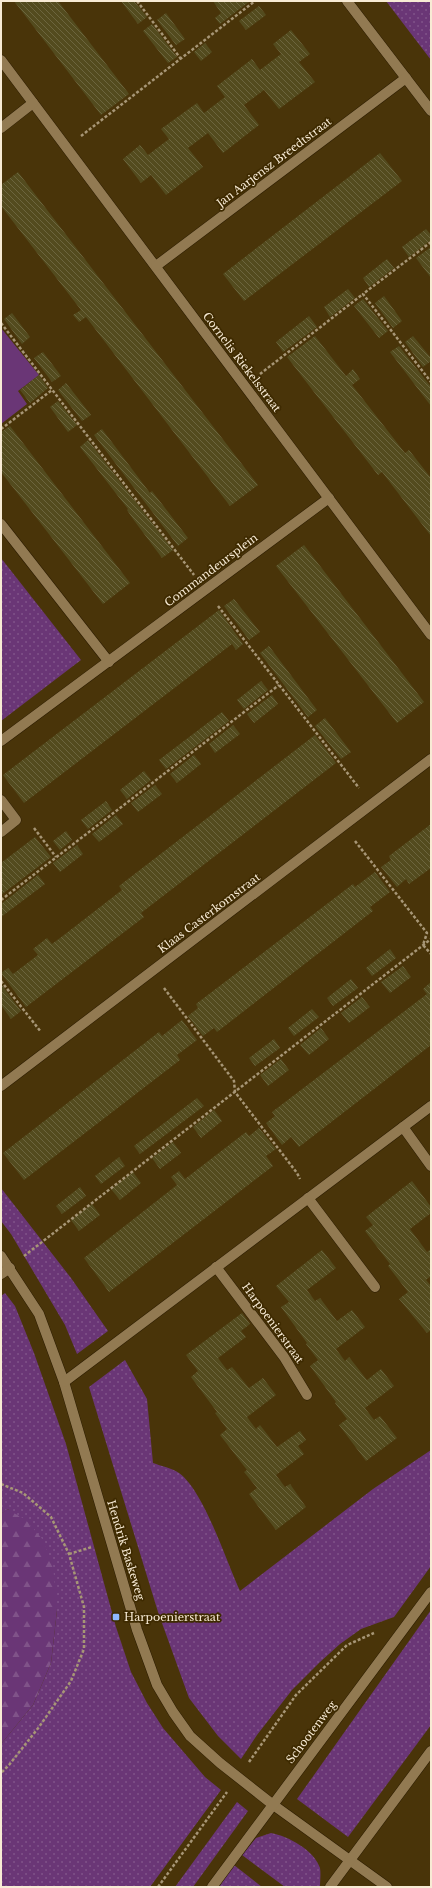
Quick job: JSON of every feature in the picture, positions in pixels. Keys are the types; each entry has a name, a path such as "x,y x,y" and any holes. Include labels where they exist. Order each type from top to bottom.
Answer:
{"street":[{"path":"347,1 431,111"},
{"name":"Cornelis Riekelsstraat","path":"1,60 431,636"},
{"name":"Jan Aarjensz Breedtstraat","path":"156,266 406,78"},
{"path":"1,128 33,103"},
{"name":"Commandeursplein","path":"1,741 328,498"},
{"path":"1,524 109,662"},
{"name":"Klaas Casterkomstraat","path":"1,1086 431,759"},
{"path":"1,800 16,820 1,832"},
{"path":"64,1382 431,1106"},
{"path":"403,1127 431,1166"},
{"path":"308,1198 375,1287"},
{"name":"Hendrik Baskeweg","path":"1,1256 39,1314 64,1382 137,1630 157,1685 173,1712 190,1736 220,1763 272,1804 387,1887"},
{"name":"Harpoenierstraat","path":"216,1267 284,1357 307,1395"},
{"path":"1,1274 10,1268"},
{"name":"Schootenweg","path":"212,1887 272,1804 431,1592"},
{"path":"330,1887 431,1751"}],"path":[{"path":"136,1 181,59"},
{"path":"67,148 255,1"},
{"path":"245,386 431,242"},
{"path":"363,294 431,382"},
{"path":"1,323 205,590 372,804"},
{"path":"1,429 52,390"},
{"path":"1,900 279,685"},
{"path":"16,820 32,826 56,857"},
{"path":"344,826 427,933 424,945"},
{"path":"10,1268 431,939"},
{"path":"424,945 431,954"},
{"path":"151,972 234,1081 235,1092 297,1173 308,1198"},
{"path":"1,981 52,1047"},
{"path":"1,1484 23,1493 50,1517 69,1554 84,1607 84,1649 71,1681 39,1727 1,1773"},
{"path":"69,1554 111,1542"},
{"path":"158,1887 296,1694 347,1645 377,1632"}],"green space":[{"path":"386,1 431,1 431,60"},
{"path":"1,328 39,375 18,391 27,404 1,424"},
{"path":"1,558 81,660 1,721"},
{"path":"1,1188 71,1278 108,1331 77,1354 65,1325 11,1234 1,1221"},
{"path":"5,1293 15,1306 34,1353 66,1444 116,1627 131,1672 147,1703 163,1728 205,1777 221,1790 150,1887 1,1887 1,1744 33,1705 51,1663 57,1610 8,1509 1,1514 1,1296"},
{"path":"125,1360 147,1399 153,1463 170,1468 179,1473 188,1482 197,1495 206,1510 240,1591 373,1489 431,1450 431,1566 394,1617 361,1629 340,1644 292,1690 257,1735 241,1759 218,1736 189,1698 158,1612 89,1387"},
{"path":"7,1509 26,1520 43,1540 53,1566 57,1610 51,1663 33,1705 1,1744 1,1514"},
{"path":"431,1610 431,1725 348,1837 297,1799"},
{"path":"237,1802 248,1811 193,1887 175,1887"},
{"path":"271,1833 285,1837 300,1845 312,1855 320,1868 320,1887 285,1887 242,1855 256,1838"},
{"path":"234,1865 262,1887 219,1887"}],"building":[{"path":"14,1 58,1 129,94 101,115"},
{"path":"121,1 134,1 147,17 138,24"},
{"path":"213,1 250,1 220,24 215,18 221,13"},
{"path":"259,6 266,15 246,30 239,21"},
{"path":"166,13 185,39 176,45 157,20"},
{"path":"152,24 177,57 168,63 143,31"},
{"path":"291,30 310,54 299,62 315,82 279,109 264,90 244,105 259,125 223,153 208,133 188,148 203,167 166,195 151,175 141,183 123,159 140,145 148,155 169,139 161,129 197,103 204,113 225,97 217,86 252,59 260,70 281,54 273,44"},
{"path":"205,43 212,52 201,61 194,52"},
{"path":"380,153 402,181 244,301 223,274"},
{"path":"18,172 258,485 230,506 86,317 79,322 73,315 81,310 1,206 1,185"},
{"path":"426,229 431,235 431,240 409,257 402,247"},
{"path":"431,247 431,278 416,258"},
{"path":"387,259 394,268 369,287 363,278"},
{"path":"348,289 355,298 330,317 324,307"},
{"path":"384,296 402,321 393,328 375,303"},
{"path":"363,299 388,331 379,338 354,306"},
{"path":"12,313 30,337 22,344 4,319"},
{"path":"309,316 317,327 283,352 276,342"},
{"path":"315,336 346,376 353,369 360,379 352,385 405,453 409,450 431,478 431,536 382,472 378,475 287,357"},
{"path":"413,336 431,358 431,361 423,367 405,342"},
{"path":"399,346 431,387 431,406 390,352"},
{"path":"43,352 61,376 52,382 34,358"},
{"path":"39,375 48,388 30,403 20,390"},
{"path":"66,383 91,415 82,421 58,390"},
{"path":"58,401 77,425 68,432 50,407"},
{"path":"10,426 130,583 103,604 1,472 1,432"},
{"path":"102,429 150,493 152,491 188,538 178,546 94,435"},
{"path":"88,440 173,550 162,558 133,519 127,510 128,509 80,447"},
{"path":"304,545 424,702 397,723 276,566"},
{"path":"234,599 260,632 249,640 224,606"},
{"path":"219,610 243,644 236,650 232,644 24,803 3,775"},
{"path":"269,646 317,710 308,717 260,653"},
{"path":"261,681 268,690 244,709 237,700"},
{"path":"272,695 278,704 254,723 247,714"},
{"path":"222,712 229,721 166,769 159,760"},
{"path":"325,718 351,752 341,759 315,726"},
{"path":"233,725 240,734 215,753 209,744"},
{"path":"315,735 336,763 141,913 144,917 26,1007 1,973 8,968 13,974 38,955 33,949 47,938 52,944 64,935 122,890 119,886"},
{"path":"194,755 201,764 177,783 170,774"},
{"path":"144,771 151,780 127,799 120,790"},
{"path":"155,785 162,794 138,812 131,803"},
{"path":"106,801 112,810 88,829 81,820"},
{"path":"116,815 123,824 99,842 92,834"},
{"path":"431,824 431,868 409,884 406,879 397,887 381,867 391,860 389,856"},
{"path":"66,831 72,840 60,850 53,841"},
{"path":"35,837 51,857 1,895 1,863"},
{"path":"77,845 83,854 60,872 53,863"},
{"path":"375,872 390,892 370,907 373,911 217,1032 214,1028 203,1036 188,1016 198,1008 196,1004 353,884 355,887"},
{"path":"38,875 45,884 1,917 1,904"},
{"path":"390,949 396,958 372,976 366,968"},
{"path":"403,966 411,977 390,993 381,982"},
{"path":"351,979 358,988 333,1006 327,998"},
{"path":"431,982 431,1045 299,1147 291,1137 282,1145 266,1123 275,1116 272,1112 427,994 423,989"},
{"path":"1,984 21,1011 11,1019 1,1005"},
{"path":"362,997 370,1007 349,1023 341,1013"},
{"path":"312,1009 319,1017 294,1036 288,1028"},
{"path":"182,1020 197,1040 177,1055 180,1060 24,1180 3,1153 159,1032 162,1036"},
{"path":"321,1028 329,1039 309,1055 300,1045"},
{"path":"274,1039 280,1048 255,1066 249,1058"},
{"path":"281,1059 289,1070 268,1086 260,1075"},
{"path":"197,1098 204,1106 140,1154 134,1146"},
{"path":"214,1110 222,1121 201,1138 193,1127"},
{"path":"259,1128 276,1149 266,1156 273,1166 109,1292 84,1258 177,1185 171,1177 179,1171 185,1179 246,1132 249,1136"},
{"path":"173,1142 181,1153 160,1169 152,1158"},
{"path":"119,1157 125,1166 101,1184 95,1176"},
{"path":"133,1172 141,1183 120,1200 111,1189"},
{"path":"412,1181 431,1207 431,1213 410,1229 427,1252 431,1249 431,1276 426,1280 431,1286 431,1330 427,1333 399,1299 408,1292 388,1266 390,1264 365,1231 373,1225 366,1217"},
{"path":"80,1187 86,1196 62,1214 56,1206"},
{"path":"92,1204 100,1215 79,1231 71,1220"},
{"path":"322,1250 336,1268 307,1290 315,1301 320,1298 337,1321 352,1310 365,1327 336,1349 345,1361 349,1357 367,1380 381,1369 394,1386 365,1408 374,1420 380,1416 397,1438 366,1461 339,1425 347,1419 310,1366 318,1360 281,1307 289,1302 276,1286"},
{"path":"242,1313 250,1324 241,1331 246,1337 218,1358 227,1370 232,1367 249,1388 263,1378 276,1395 247,1417 256,1429 260,1425 277,1447 300,1431 306,1440 298,1446 304,1454 276,1475 285,1487 290,1484 306,1507 276,1530 249,1494 257,1488 244,1472 247,1470 220,1435 227,1429 215,1413 217,1412 191,1377 198,1371 186,1355"}],"place":[{"name":"Harpoenierstraat","path":"116,1617"}]}
